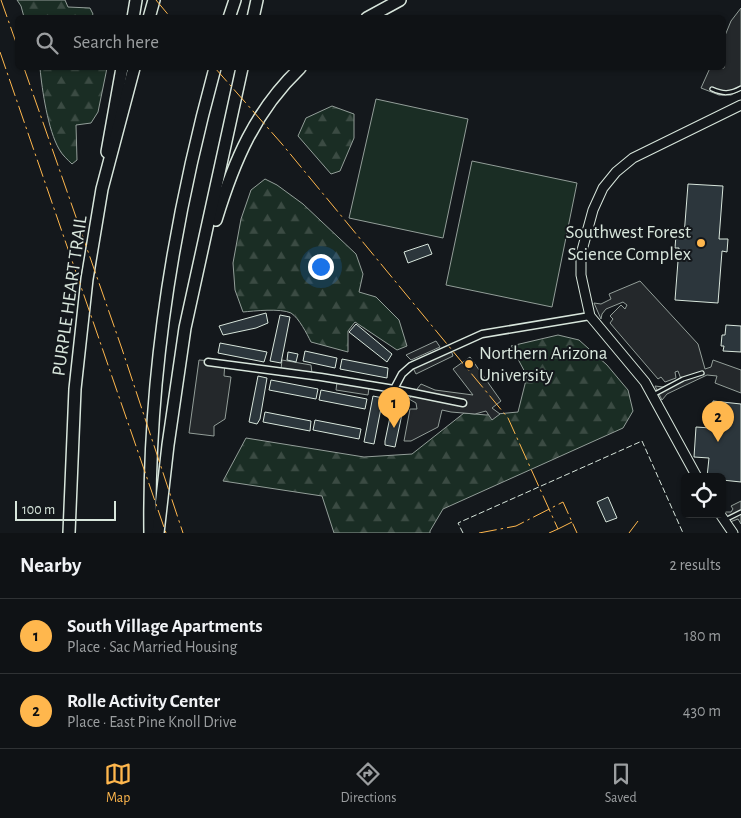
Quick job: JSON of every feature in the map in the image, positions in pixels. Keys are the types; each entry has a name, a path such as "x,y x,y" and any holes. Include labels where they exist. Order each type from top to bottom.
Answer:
{"highway":[{"path":"133,15 136,0"},
{"path":"150,15 154,0"},
{"path":"230,15 235,0"},
{"path":"254,15 257,0"},
{"path":"372,15 400,0"},
{"path":"102,189 109,134 122,70"},
{"name":"PURPLE HEART TRAIL","path":"69,533 76,380 87,279 102,189 133,70"},
{"path":"150,533 153,434 168,290 189,172 214,70"},
{"path":"158,533 185,328 242,70"},
{"path":"196,278 206,255 224,194 242,146 266,106 298,70"}],"street":[{"path":"695,473 645,382 590,316 581,275 581,254 593,210 604,188 616,172 633,158 741,105"},
{"path":"394,389 402,374 411,366 482,334 590,316"},
{"path":"208,362 321,377 463,403"},
{"path":"723,518 733,533"}],"lane":[{"path":"712,89 721,93 731,93 741,88"},
{"path":"652,395 683,379 702,373"},
{"path":"726,516 741,512"}],"green space":[{"path":"17,0 65,0 68,7 90,8 93,14 23,15"},
{"path":"40,70 107,70 98,112 91,123 76,125 77,160 72,164 60,151 55,141 44,98"},
{"path":"376,99 468,119 443,238 349,218"},
{"path":"332,106 354,114 354,138 340,171 331,174 298,136 306,118"},
{"path":"472,161 577,183 552,307 446,285"},
{"path":"265,179 277,185 303,204 356,254 363,274 359,292 376,297 399,320 407,346 397,350 355,322 348,331 348,352 311,342 300,322 294,315 286,311 243,312 235,290 233,263 241,219 251,190"},
{"path":"558,335 579,340 607,365 628,390 633,411 623,428 443,509 430,533 334,533 322,496 223,481 246,438 364,457 412,454 464,413 486,415 518,412 527,376 511,346"}],"shaded area":[{"path":"741,8 741,90 731,95 719,95 701,88 709,70 726,70 726,33 731,21"},
{"path":"640,281 698,344 705,369 711,367 713,360 741,370 741,393 715,383 717,376 707,375 667,394 662,400 655,386 663,387 681,379 678,371 675,372 676,378 665,382 661,377 658,379 610,323 613,319 610,316 621,305 625,309 627,305 623,302 606,309 601,319 594,303 601,304 611,299 609,294"},
{"path":"436,341 440,347 411,360 406,355"},
{"path":"451,350 453,356 416,374 413,368"},
{"path":"470,357 501,401 492,408 500,414 492,420 486,411 475,414 442,410 438,427 411,441 404,441 410,409 417,409 416,403 409,399 421,384 435,390 473,395 453,369"},
{"path":"199,360 225,362 224,376 231,377 225,419 214,426 214,436 189,433"},
{"path":"282,360 311,365 312,373 281,369"},
{"path":"337,382 369,388 368,395 336,390"},
{"path":"741,501 741,524 738,519 730,522 726,516 726,512 731,512 733,509 731,506"}],"building":[{"name":"Southwest Forest Science Complex","path":"688,184 723,186 719,239 728,239 727,252 722,251 718,303 675,300 679,248 675,248 676,235 684,236"},
{"path":"428,244 432,254 408,263 404,252"},
{"path":"610,252 614,256 610,260 606,256"},
{"path":"266,313 268,323 256,328 223,335 219,326"},
{"path":"280,315 290,317 281,363 270,361"},
{"path":"356,324 392,354 387,362 349,332"},
{"path":"726,325 741,326 741,352 723,351 724,346 721,346 722,335 725,335"},
{"path":"220,343 267,352 264,362 218,353"},
{"path":"305,351 337,358 335,368 303,361"},
{"path":"288,352 298,354 296,362 287,360"},
{"path":"342,359 388,368 387,378 340,369"},
{"path":"258,376 267,378 260,419 257,424 249,422"},
{"path":"271,380 318,389 316,399 269,390"},
{"path":"321,390 367,399 365,409 319,400"},
{"path":"373,396 383,398 374,444 364,442"},
{"path":"394,398 405,400 395,447 385,445"},
{"path":"713,401 741,404 741,482 726,480 726,473 707,473 709,458 694,457 696,427 711,428"},
{"path":"265,412 311,421 310,431 263,422"},
{"path":"315,420 361,429 359,439 313,430"},
{"path":"608,497 617,518 606,522 597,502"}],"fence":[{"path":"463,533 458,523 642,441 683,533"}],"power":[{"path":"1,0 15,40"},
{"path":"156,0 168,15"},
{"path":"0,52 166,533"},
{"path":"25,70 122,349 183,533"},
{"path":"217,70 282,144 508,418 558,529 549,533"},
{"path":"479,533 516,526 563,502 577,533"},
{"path":"629,533 638,521"},
{"path":"558,529 572,522"}],"place":[{"name":"Southwest Forest Science Complex","path":"701,243"},
{"name":"Northern Arizona University","path":"469,364"},
{"name":"South Village Apartments","path":"394,428"},
{"name":"Rolle Activity Center","path":"718,442"}]}
